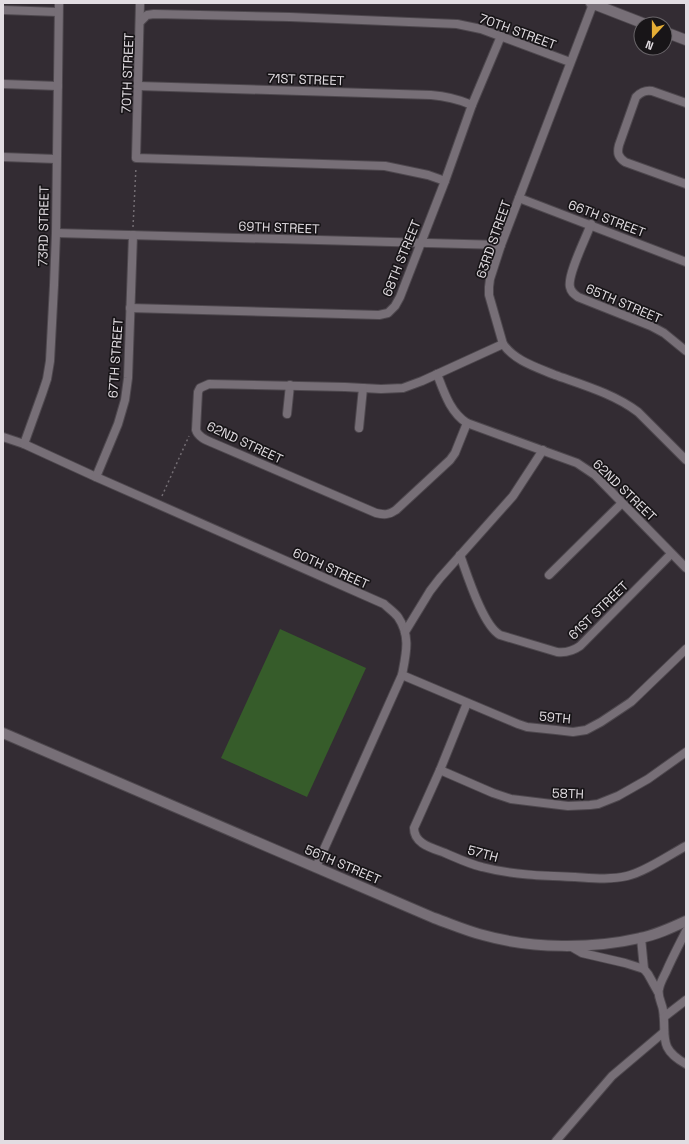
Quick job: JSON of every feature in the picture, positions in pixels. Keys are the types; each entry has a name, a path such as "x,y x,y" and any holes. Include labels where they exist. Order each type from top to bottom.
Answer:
{"street":[{"name":"73RD STREET","path":"24,444 47,379 50,361 56,233 59,3"},
{"path":"140,3 141,20"},
{"path":"592,3 633,19"},
{"name":"63RD STREET","path":"592,3 501,245 490,278 489,295 503,344 508,351 530,365 623,401 638,412 686,460"},
{"path":"3,10 58,12"},
{"name":"70TH STREET","path":"136,158 141,20 147,15 290,17 466,25 501,36 570,62"},
{"path":"673,35 686,40"},
{"name":"68TH STREET","path":"130,308 379,315 388,313 400,297 445,181 472,105 501,36"},
{"path":"3,84 58,86"},
{"name":"71ST STREET","path":"138,86 431,95 452,98 472,105"},
{"path":"686,103 652,91 647,90 642,92 636,97 618,150 620,158 625,162 686,184"},
{"path":"3,157 56,159"},
{"path":"136,158 385,166 422,173 445,181"},
{"name":"66TH STREET","path":"519,198 591,224 686,262"},
{"name":"65TH STREET","path":"591,224 569,282 572,292 578,296 628,316 664,333 686,351"},
{"name":"69TH STREET","path":"56,233 501,245"},
{"name":"67TH STREET","path":"96,477 118,424 125,400 128,378 133,235"},
{"name":"62ND STREET","path":"467,423 455,453 450,460 396,510 391,514 385,515 376,513 213,443 203,438 196,432 198,392 200,388 209,384 290,385 381,389 403,388 503,344"},
{"name":"62ND STREET","path":"437,374 454,412 467,423 543,450 577,463 585,468 595,475 686,568"},
{"path":"287,414 290,385"},
{"path":"359,428 363,388"},
{"name":"60TH STREET","path":"3,437 24,444 384,604 397,616 405,632 407,650 402,675 316,867"},
{"path":"405,632 430,591 513,496 543,450"},
{"path":"549,575 622,503"},
{"name":"61ST STREET","path":"460,555 472,589 487,621 495,632 500,635 563,653 570,652 580,646 672,554"},
{"name":"59TH","path":"402,675 527,727 582,731 631,702 686,649"},
{"name":"57TH","path":"467,703 440,770 414,828 414,834 421,843 471,864 494,869 531,874 593,878 610,878 627,876 636,873 686,846"},
{"name":"56TH STREET","path":"3,732 434,918 484,936 516,942 570,946 603,945 641,938 686,922"},
{"name":"58TH","path":"440,770 493,793 511,799 568,806 590,805 606,802 623,793 648,779 686,752"},
{"path":"658,992 668,967 686,931"},
{"path":"641,938 644,969 654,983 662,1004 664,1017 664,1038 668,1049 677,1059 686,1064"},
{"path":"570,946 582,952 644,969"},
{"path":"664,1017 686,1000"},
{"path":"556,1141 612,1076 664,1032"}],"path":[{"path":"133,235 136,158"},
{"path":"158,504 189,436 196,432"}],"green space":[{"path":"280,629 366,668 307,797 221,758"}]}
